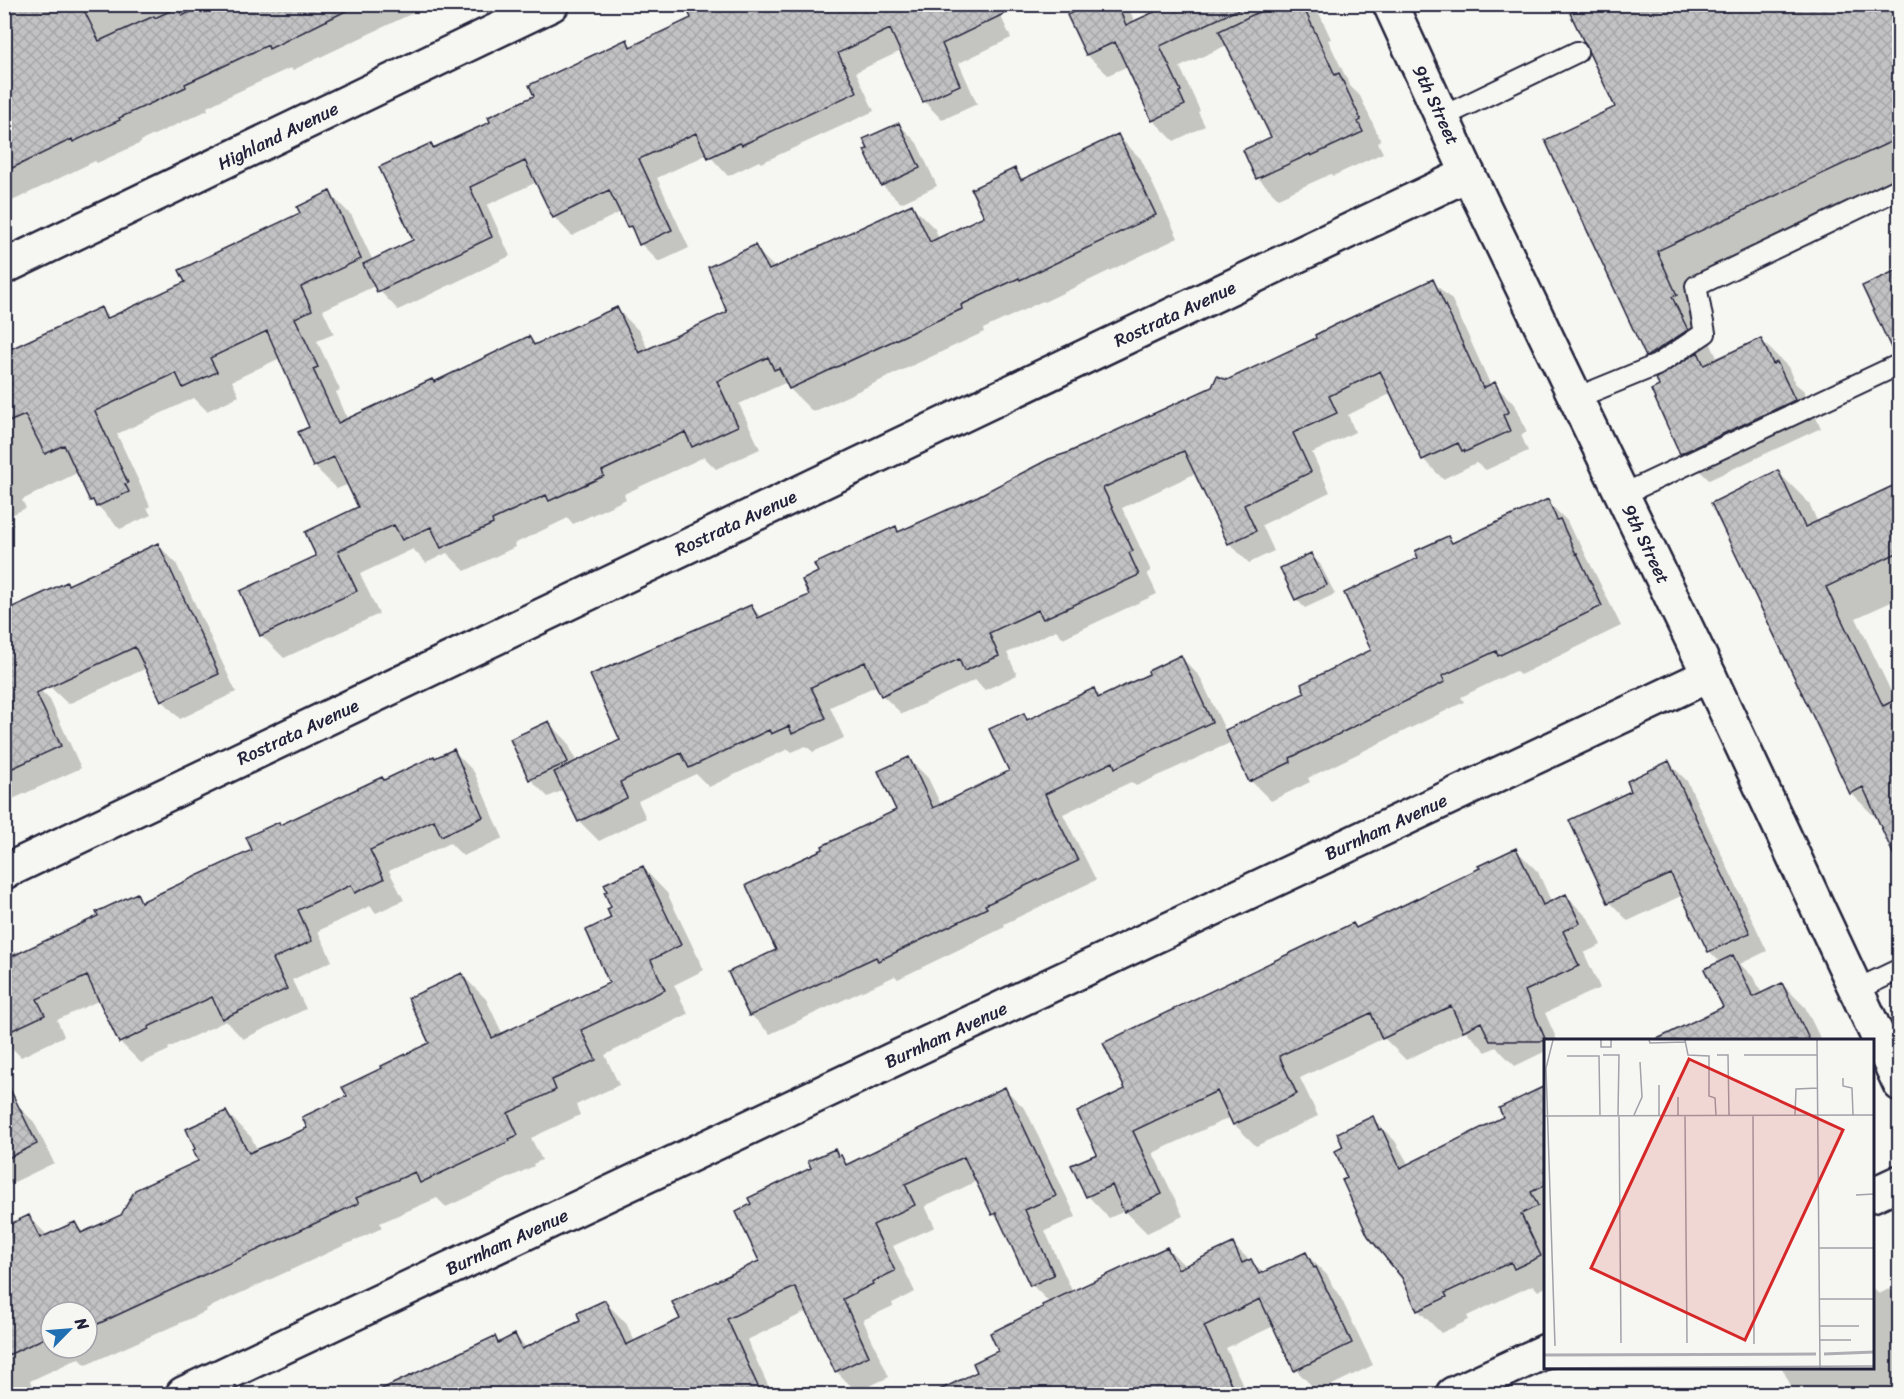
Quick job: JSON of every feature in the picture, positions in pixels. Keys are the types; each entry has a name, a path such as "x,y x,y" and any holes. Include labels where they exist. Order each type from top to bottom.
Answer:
{"street":[{"name":"Highland Avenue","path":"4,267 552,4"},
{"name":"9th Street","path":"1390,4 1468,174 1709,675 1899,1084"},
{"name":"Rostrata Avenue","path":"4,872 1468,174"},
{"name":"Burnham Avenue","path":"183,1395 1709,675"},
{"path":"1874,1194 1899,1182"},
{"path":"1453,1395 1544,1351"}],"lane":[{"path":"1442,117 1577,51"},
{"path":"1576,398 1657,365 1705,333 1696,286 1899,188"},
{"path":"1622,495 1899,364"},
{"path":"1856,990 1899,969"}],"building":[{"path":"4,4 81,4 99,41 178,7 182,16 207,4 360,4 269,49 268,45 185,84 186,87 119,118 120,120 73,142 72,139 4,172"},
{"path":"685,4 1024,4 942,44 960,85 923,102 890,29 838,53 857,92 742,145 740,143 708,158 696,133 639,159 672,230 639,245 631,226 627,227 609,190 553,218 525,161 470,187 492,237 377,292 363,264 413,240 379,167 431,143 433,148 490,122 488,117 534,96 529,85 627,39 630,47 691,18"},
{"path":"1090,4 1117,4 1126,25 1171,4 1250,4 1160,46 1185,105 1152,121 1115,42 1086,55 1067,15"},
{"path":"1275,4 1302,4 1335,75 1339,73 1361,120 1358,122 1363,132 1256,179 1243,150 1271,137 1219,31"},
{"path":"1589,4 1899,4 1899,138 1657,251 1677,295 1672,297 1688,330 1646,357 1545,140 1615,107 1570,13"},
{"path":"899,123 920,168 881,186 864,150 868,149 863,139"},
{"path":"1118,134 1156,215 1020,280 1019,278 961,305 962,309 789,389 779,368 774,370 768,357 717,381 738,426 692,447 685,432 602,471 604,476 549,501 546,495 492,520 493,524 441,548 431,527 402,540 394,525 338,551 357,591 260,636 240,591 316,556 305,532 358,507 334,457 313,467 298,432 309,427 267,331 210,358 217,372 183,388 176,373 95,411 128,483 125,484 129,492 96,507 93,500 90,501 64,445 45,454 25,415 4,424 4,352 101,307 106,319 185,282 179,270 300,213 297,207 330,191 361,259 301,287 312,310 295,318 318,367 313,369 338,423 432,379 434,382 529,336 534,345 617,307 639,353 727,312 708,267 755,245 769,270 912,204 930,242 984,216 971,189 1015,168 1021,180"},
{"path":"1899,269 1899,352 1894,354 1862,286"},
{"path":"1433,279 1483,388 1495,382 1509,412 1503,415 1510,431 1465,452 1458,443 1422,460 1380,371 1329,396 1337,413 1293,433 1311,472 1244,505 1256,531 1228,544 1184,451 1103,488 1133,551 1129,553 1139,575 1043,619 1038,610 989,633 999,656 964,671 959,659 881,696 865,662 811,687 826,718 792,734 789,726 771,734 769,730 689,768 681,753 620,782 627,798 578,822 554,772 620,740 590,675 751,605 758,618 809,595 802,580 818,572 814,564 896,526 898,532 978,496 1049,459 1212,387 1217,376 1227,380 1316,338 1315,335 1335,325"},
{"path":"1761,338 1773,364 1777,362 1795,400 1680,454 1651,390 1659,386 1656,378 1698,352 1704,365"},
{"path":"1778,470 1805,527 1899,483 1899,552 1826,587 1883,706 1899,698 1899,867 1863,787 1850,794 1711,503"},
{"path":"1548,499 1602,606 1498,656 1496,651 1442,676 1445,682 1290,758 1291,762 1249,782 1225,730 1305,693 1301,684 1371,650 1344,593 1418,558 1415,551 1448,536 1452,543"},
{"path":"158,543 219,674 161,701 135,647 36,693 61,746 4,772 4,611 67,582 68,585"},
{"path":"1311,553 1327,585 1295,600 1280,568"},
{"path":"1181,655 1212,722 1115,768 1113,762 1045,794 1078,861 985,905 987,908 878,961 876,957 749,1016 728,972 776,950 746,885 823,849 822,846 896,810 878,771 909,757 933,808 1009,771 989,729 1024,713 1027,720 1094,688 1098,698 1149,674 1148,671"},
{"path":"549,721 568,762 529,780 510,739"},
{"path":"454,749 483,817 441,836 434,820 370,850 384,879 355,893 351,885 298,910 312,941 273,959 287,989 222,1019 212,997 119,1043 87,976 37,999 45,1015 4,1034 4,960 98,916 96,912 137,893 141,902 252,850 246,837 279,822 280,825 382,777 384,780"},
{"path":"1669,761 1750,933 1708,952 1671,874 1608,903 1569,820 1631,791 1627,781"},
{"path":"1516,848 1543,905 1566,894 1580,923 1563,931 1579,966 1525,991 1544,1041 1490,1041 1481,1022 1463,1031 1451,1006 1382,1039 1371,1013 1279,1056 1297,1094 1265,1110 1233,1125 1217,1091 1133,1131 1162,1194 1124,1212 1112,1185 1086,1197 1071,1165 1097,1154 1077,1112 1125,1089 1103,1043 1353,923 1356,928 1480,868 1478,866"},
{"path":"643,866 681,945 651,960 665,990 581,1030 596,1060 552,1080 556,1090 508,1113 518,1135 509,1139 510,1141 420,1183 415,1172 356,1198 359,1203 99,1323 99,1300 39,1300 39,1341 4,1357 4,1227 29,1215 40,1238 75,1222 81,1233 121,1215 135,1190 198,1161 186,1129 226,1111 249,1153 307,1128 302,1117 347,1096 342,1087 429,1043 408,998 462,973 492,1038 609,983 586,930 611,918 607,909 611,907 604,892 607,891 604,884"},
{"path":"1733,955 1753,997 1782,983 1809,1039 1657,1039 1723,1007 1704,969"},
{"path":"4,1077 37,1144 4,1160"},
{"path":"1544,1086 1544,1186 1531,1192 1538,1206 1521,1214 1541,1256 1514,1269 1511,1262 1445,1293 1447,1297 1417,1311 1402,1278 1368,1236 1342,1180 1347,1178 1335,1151 1343,1147 1337,1133 1373,1116 1379,1130 1382,1129 1400,1168 1503,1117 1499,1108"},
{"path":"1005,1087 1056,1196 1025,1210 1054,1275 1030,1286 996,1213 992,1215 964,1157 905,1184 915,1205 873,1225 895,1271 843,1299 869,1356 835,1372 795,1287 727,1319 762,1395 369,1395 495,1336 498,1343 515,1334 522,1349 580,1321 577,1313 605,1300 626,1345 680,1319 672,1302 759,1261 736,1212 751,1204 748,1198 811,1168 808,1161 835,1149 846,1165"},
{"path":"1233,1243 1242,1263 1251,1259 1259,1274 1306,1252 1314,1268 1316,1267 1352,1343 1294,1371 1260,1299 1204,1326 1236,1395 929,1395 977,1372 973,1363 998,1351 990,1333 1043,1307 1042,1305 1167,1247 1178,1269"}]}
